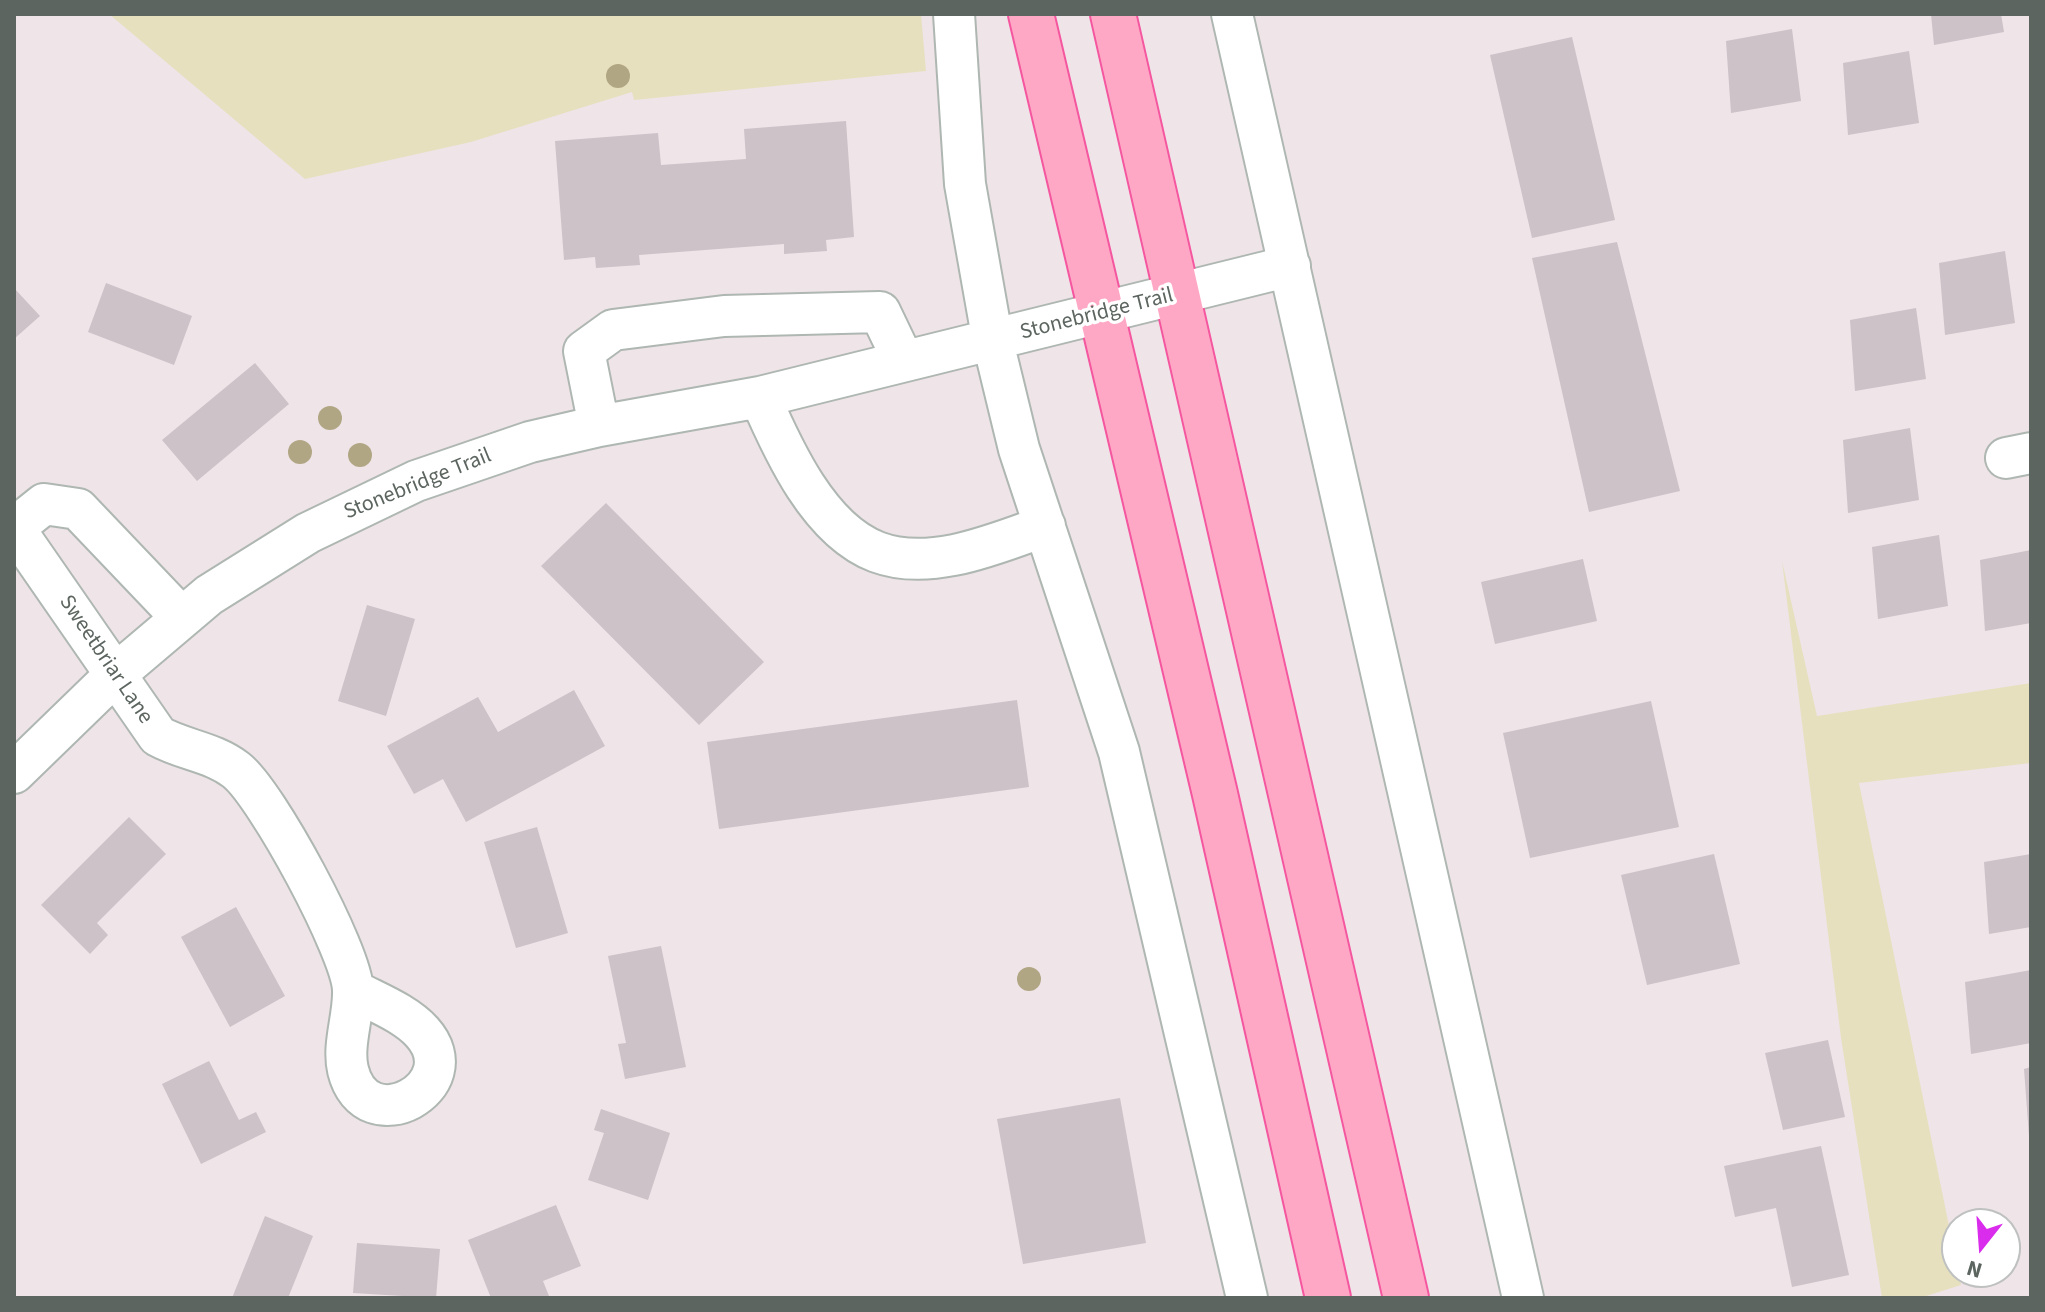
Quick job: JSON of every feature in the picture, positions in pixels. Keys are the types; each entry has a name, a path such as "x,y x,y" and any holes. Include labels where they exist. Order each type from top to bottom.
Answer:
{"main road":[{"path":"1031,14 1328,1298"},
{"path":"1113,14 1406,1298"}],"street":[{"path":"954,14 965,184 993,342 1019,449 1119,752 1247,1298"},
{"path":"1232,14 1523,1298"},
{"name":"Stonebridge Trail","path":"14,773 117,673 181,617 258,562 361,506 472,460 599,426 760,397 903,360 993,342 1290,266"},
{"path":"599,426 584,351 613,330 724,316 880,312 903,360"},
{"path":"760,397 786,456 807,488 832,519 876,552 895,556 941,556 990,546 1045,526"},
{"name":"Sweetbriar Lane","path":"181,617 78,509 44,504 14,528 117,673 144,720 158,736 176,746 217,758 238,771 255,791 287,842 345,956 353,990"}],"shaded area":[{"path":"109,14 921,14 926,71 634,100 632,92 471,142 305,179"},
{"path":"1782,561 1817,716 2031,683 2031,763 1859,783 1945,1208 1941,1208 1941,1288 1952,1288 1920,1298 1882,1298 1841,1038"}],"building":[{"path":"1931,14 2001,14 2004,32 1934,45"},
{"path":"1792,29 1801,101 1731,113 1726,41"},
{"path":"1572,37 1615,220 1532,238 1490,55"},
{"path":"1909,51 1919,123 1848,135 1843,63"},
{"path":"846,121 854,237 826,240 827,251 784,254 784,244 639,255 640,265 596,268 595,257 564,260 555,141 658,133 661,165 746,159 744,129"},
{"path":"1617,242 1680,491 1589,512 1532,258"},
{"path":"2005,251 2015,323 1945,335 1939,263"},
{"path":"106,283 192,316 174,365 88,332"},
{"path":"14,288 40,316 14,339"},
{"path":"1916,308 1926,379 1855,391 1850,320"},
{"path":"255,363 289,404 197,481 162,440"},
{"path":"1910,428 1919,500 1848,513 1843,440"},
{"path":"606,503 764,662 699,725 541,566"},
{"path":"1939,535 1948,606 1878,619 1872,547"},
{"path":"2031,550 2031,623 1985,631 1980,560"},
{"path":"1583,559 1597,621 1495,644 1481,582"},
{"path":"367,605 415,619 386,716 338,701"},
{"path":"574,690 605,746 466,822 443,779 414,794 387,746 478,697 498,732"},
{"path":"1017,700 1029,787 719,829 707,742"},
{"path":"1651,701 1679,827 1530,858 1503,733"},
{"path":"129,817 166,854 97,923 108,935 90,954 41,905"},
{"path":"537,827 568,933 516,948 484,842"},
{"path":"1714,854 1740,964 1647,985 1621,875"},
{"path":"2031,854 2031,927 1989,934 1984,862"},
{"path":"236,907 285,996 230,1027 181,937"},
{"path":"661,946 686,1067 625,1079 618,1044 626,1043 608,956"},
{"path":"2031,970 2031,1043 1971,1054 1965,982"},
{"path":"1828,1040 1845,1117 1783,1130 1765,1053"},
{"path":"209,1061 239,1120 256,1112 266,1132 201,1164 162,1084"},
{"path":"2031,1067 2031,1136 2029,1136 2024,1069"},
{"path":"1120,1098 1146,1243 1023,1264 997,1119"},
{"path":"601,1109 670,1133 648,1200 588,1180 604,1133 594,1130"},
{"path":"1821,1146 1849,1275 1792,1287 1776,1208 1735,1217 1724,1166"},
{"path":"556,1205 581,1266 543,1281 549,1296 491,1298 468,1240"},
{"path":"265,1216 313,1236 288,1298 232,1298"},
{"path":"357,1243 440,1249 436,1298 353,1293"}]}
